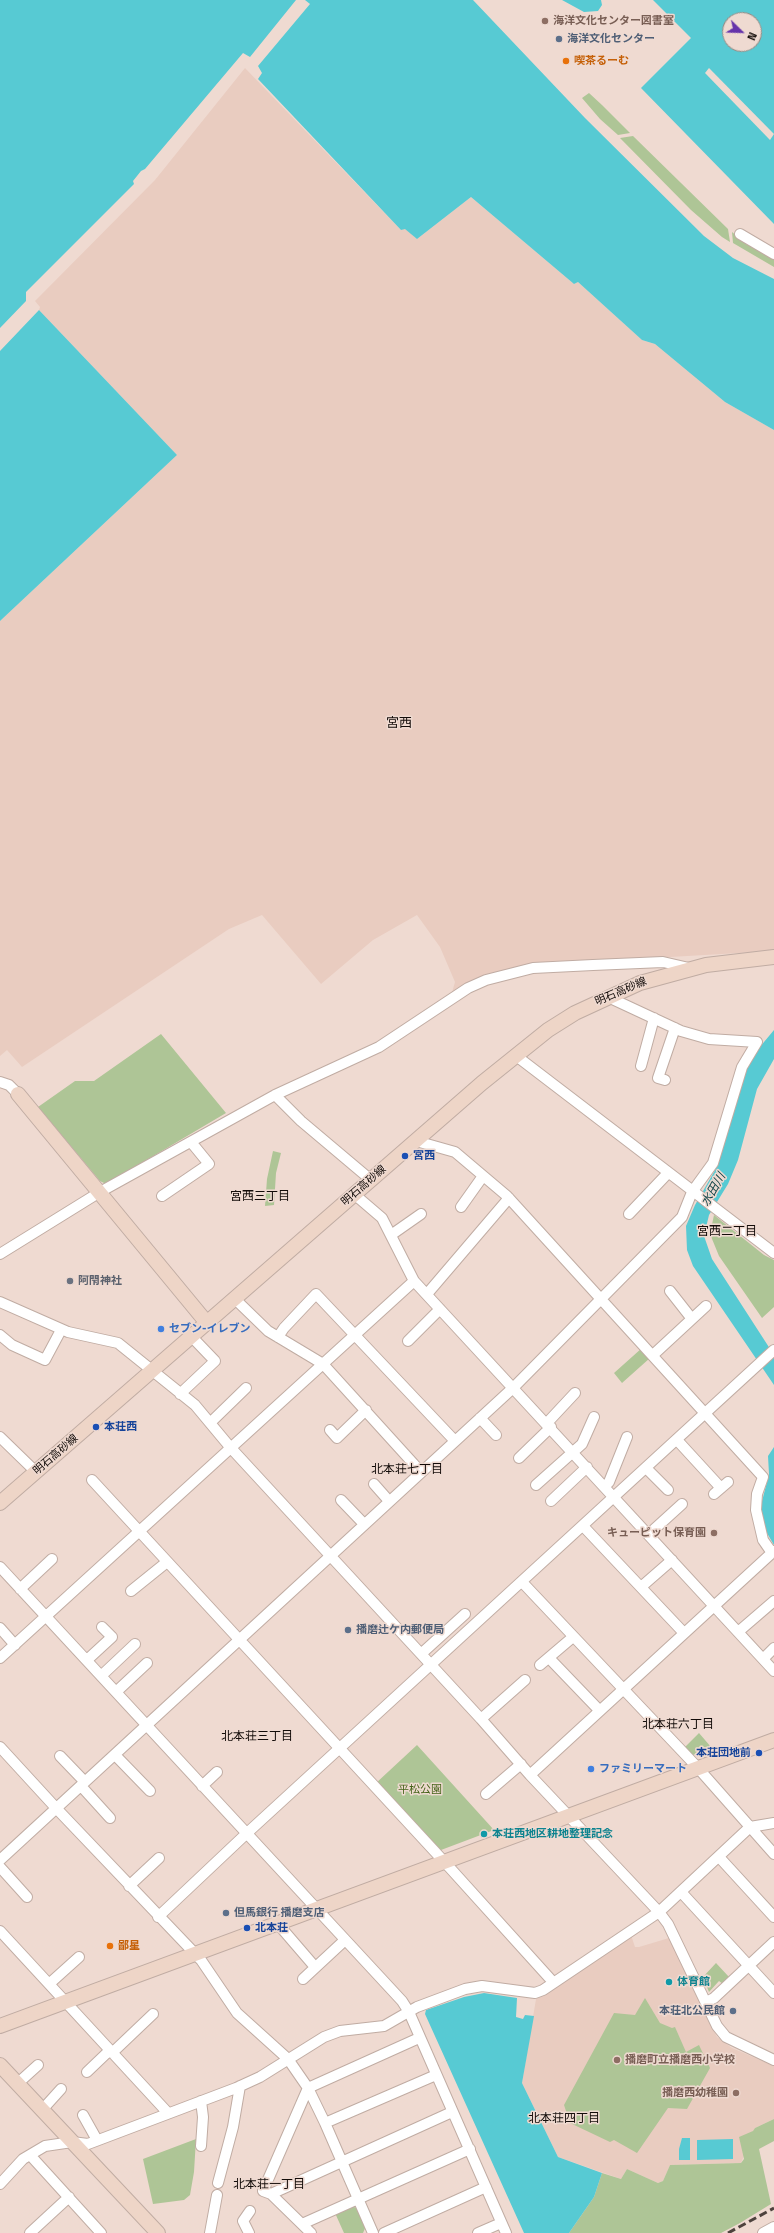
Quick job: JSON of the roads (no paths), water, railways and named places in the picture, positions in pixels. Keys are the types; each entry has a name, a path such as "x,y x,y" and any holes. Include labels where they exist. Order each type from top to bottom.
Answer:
{"street":[{"path":"740,234 774,254"},
{"name":"明石高砂線","path":"2,1499 36,1472 153,1371 191,1336 515,1055 575,1013 640,983 689,968 774,958"},
{"path":"0,1254 100,1192 275,1095 379,1046 468,988 486,980 533,968 663,962 689,968"},
{"path":"0,1860 514,1387 682,1217 692,1192 713,1163 742,1067 758,1042 709,1039 675,1028 608,997"},
{"path":"641,1066 654,1018"},
{"path":"665,1080 658,1078 664,1069 675,1028"},
{"path":"515,1055 692,1192 774,1253"},
{"path":"0,1082 9,1085 18,1094 206,1323"},
{"path":"275,1095 301,1121 371,1180"},
{"path":"416,1141 455,1152 509,1198 763,1477 757,1494 756,1510 763,1540 773,1552 599,1710 530,1775"},
{"path":"162,1196 209,1164 191,1142"},
{"path":"629,1214 668,1173"},
{"path":"461,1207 483,1176"},
{"path":"354,1194 382,1218 414,1280 774,1671"},
{"path":"427,1294 509,1198"},
{"path":"391,1236 421,1214"},
{"path":"0,1658 47,1617 230,1447 414,1280"},
{"path":"670,1291 692,1319"},
{"path":"278,1337 284,1328 316,1294 455,1441"},
{"path":"235,1299 268,1331 323,1364 421,1472"},
{"path":"0,1302 61,1330 118,1343 195,1405 230,1447 331,1554 482,1719 530,1775 659,1912 668,1924 717,2026 726,2037 774,2060"},
{"path":"653,1355 706,1306"},
{"path":"408,1340 440,1309"},
{"path":"0,1335 12,1345 45,1360 61,1330"},
{"path":"180,1394 215,1361 191,1336"},
{"path":"158,1917 339,1748 774,1350"},
{"path":"210,1423 246,1388"},
{"path":"519,1458 575,1393"},
{"path":"330,1430 337,1438 366,1410"},
{"path":"536,1485 582,1444 594,1416"},
{"path":"480,1418 496,1435"},
{"path":"0,1437 36,1472"},
{"path":"604,1487 609,1482 626,1437"},
{"path":"676,1440 721,1488"},
{"path":"551,1501 587,1467"},
{"path":"646,1468 668,1490"},
{"path":"92,1480 553,1982"},
{"path":"374,1484 389,1501"},
{"path":"341,1500 364,1524"},
{"path":"649,1534 682,1504"},
{"path":"583,1526 684,1633"},
{"path":"20,1589 52,1559"},
{"path":"641,1587 672,1560"},
{"path":"131,1591 167,1562"},
{"path":"0,1567 402,2001 409,2012 419,2038 470,2149 506,2233"},
{"path":"522,1582 698,1768 774,1854"},
{"path":"738,1632 774,1601"},
{"path":"422,1654 465,1614"},
{"path":"86,1660 112,1638 102,1626"},
{"path":"0,1628 15,1645"},
{"path":"540,1665 573,1637"},
{"path":"101,1676 136,1644"},
{"path":"763,1659 774,1648"},
{"path":"549,1658 599,1710"},
{"path":"116,1692 147,1663"},
{"path":"482,1719 525,1680"},
{"path":"0,2026 196,1955 316,1909 774,1740"},
{"path":"0,1747 158,1917 196,1955 237,2013 288,2059 308,2088 373,2233"},
{"path":"114,1755 150,1791"},
{"path":"60,1756 110,1818"},
{"path":"486,1794 521,1764"},
{"path":"202,1786 217,1772"},
{"path":"0,2184 23,2159 45,2146 72,2142 88,2144 240,2086 260,2077 324,2037 340,2031 384,2026 445,1995 465,1989 482,1986 534,1993 659,1912 750,1827 774,1823"},
{"path":"718,1857 774,1916"},
{"path":"129,1886 159,1858"},
{"path":"0,1866 27,1897"},
{"path":"681,1892 774,1993"},
{"path":"278,1924 315,1967"},
{"path":"0,1931 168,2113"},
{"path":"303,1979 346,1940"},
{"path":"706,2002 714,1998 774,1942"},
{"path":"49,1984 79,1957"},
{"path":"87,2072 153,2014"},
{"path":"311,2233 271,2194 263,2191 308,2088 419,2038"},
{"path":"0,2065 158,2233"},
{"path":"17,2084 38,2065"},
{"path":"325,2123 436,2075"},
{"path":"218,2183 233,2127 240,2086"},
{"path":"42,2110 61,2089"},
{"path":"201,2101 203,2117 201,2146"},
{"path":"271,2194 452,2112"},
{"path":"83,2115 97,2140"},
{"path":"302,2224 470,2149"},
{"path":"30,2154 101,2233"},
{"path":"384,2233 486,2187"},
{"path":"210,2233 217,2195"},
{"path":"30,2233 69,2197"},
{"path":"249,2233 243,2221 250,2211"},
{"path":"478,2233 501,2223"},
{"path":"763,2233 774,2227"}],"water":[{"path":"0,0 296,0 250,57 243,53 145,169 141,171 133,181 134,184 26,292 26,301 0,328"},
{"path":"305,0 473,0 585,118 704,236 733,258 774,279 774,430 725,402 655,344 642,340 578,282 574,284 471,197 417,239 405,229 401,230 258,79 262,73 258,66 310,4"},
{"path":"562,0 601,0 602,5 598,11 584,12"},
{"path":"653,0 774,0 774,224 641,88 691,38"},
{"path":"39,310 177,455 0,621 0,351"},
{"name":"水田川","path":"774,1030 774,1059 757,1089 738,1160 728,1184 709,1215 704,1236 712,1259 774,1355 774,1385 693,1266 687,1250 686,1226 695,1205 718,1165 739,1085 749,1060"},
{"path":"774,1447 774,1545 764,1528 760,1509 769,1474 768,1456"},
{"path":"484,1993 517,1998 516,2017 523,2019 525,2015 534,2016 522,2083 558,2157 602,2173 594,2197 569,2233 524,2233 425,2014 426,2010 464,1997"},
{"path":"682,2138 690,2138 690,2160 679,2160 679,2149"},
{"path":"733,2139 733,2159 697,2160 697,2140"}],"railway":[{"path":"728,2233 774,2208"}],"place":[{"name":"海洋文化センター図書室","path":"545,21"},
{"name":"海洋文化センター","path":"559,39"},
{"name":"喫茶るーむ","path":"566,61"},
{"name":"宮西","path":"405,1156"},
{"name":"阿閇神社","path":"70,1281"},
{"name":"セブン-イレブン","path":"161,1329"},
{"name":"本荘西","path":"96,1427"},
{"name":"キューピット保育園","path":"714,1533"},
{"name":"播磨辻ケ内郵便局","path":"348,1630"},
{"name":"本荘団地前","path":"759,1753"},
{"name":"ファミリーマート","path":"591,1769"},
{"name":"本荘西地区耕地整理記念","path":"484,1834"},
{"name":"但馬銀行 播磨支店","path":"226,1913"},
{"name":"北本荘","path":"247,1928"},
{"name":"鄙星","path":"110,1946"},
{"name":"体育館","path":"669,1982"},
{"name":"本荘北公民館","path":"733,2011"},
{"name":"播磨町立播磨西小学校","path":"617,2060"},
{"name":"播磨西幼稚園","path":"736,2093"}],"district":[{"name":"宮西","path":"399,724"},
{"name":"宮西三丁目","path":"260,1197"},
{"name":"宮西二丁目","path":"727,1232"},
{"name":"北本荘七丁目","path":"407,1470"},
{"name":"北本荘六丁目","path":"678,1725"},
{"name":"北本荘三丁目","path":"257,1737"},
{"name":"北本荘四丁目","path":"564,2119"},
{"name":"北本荘一丁目","path":"269,2185"}],"park label":[{"name":"平松公園","path":"420,1790"}]}
